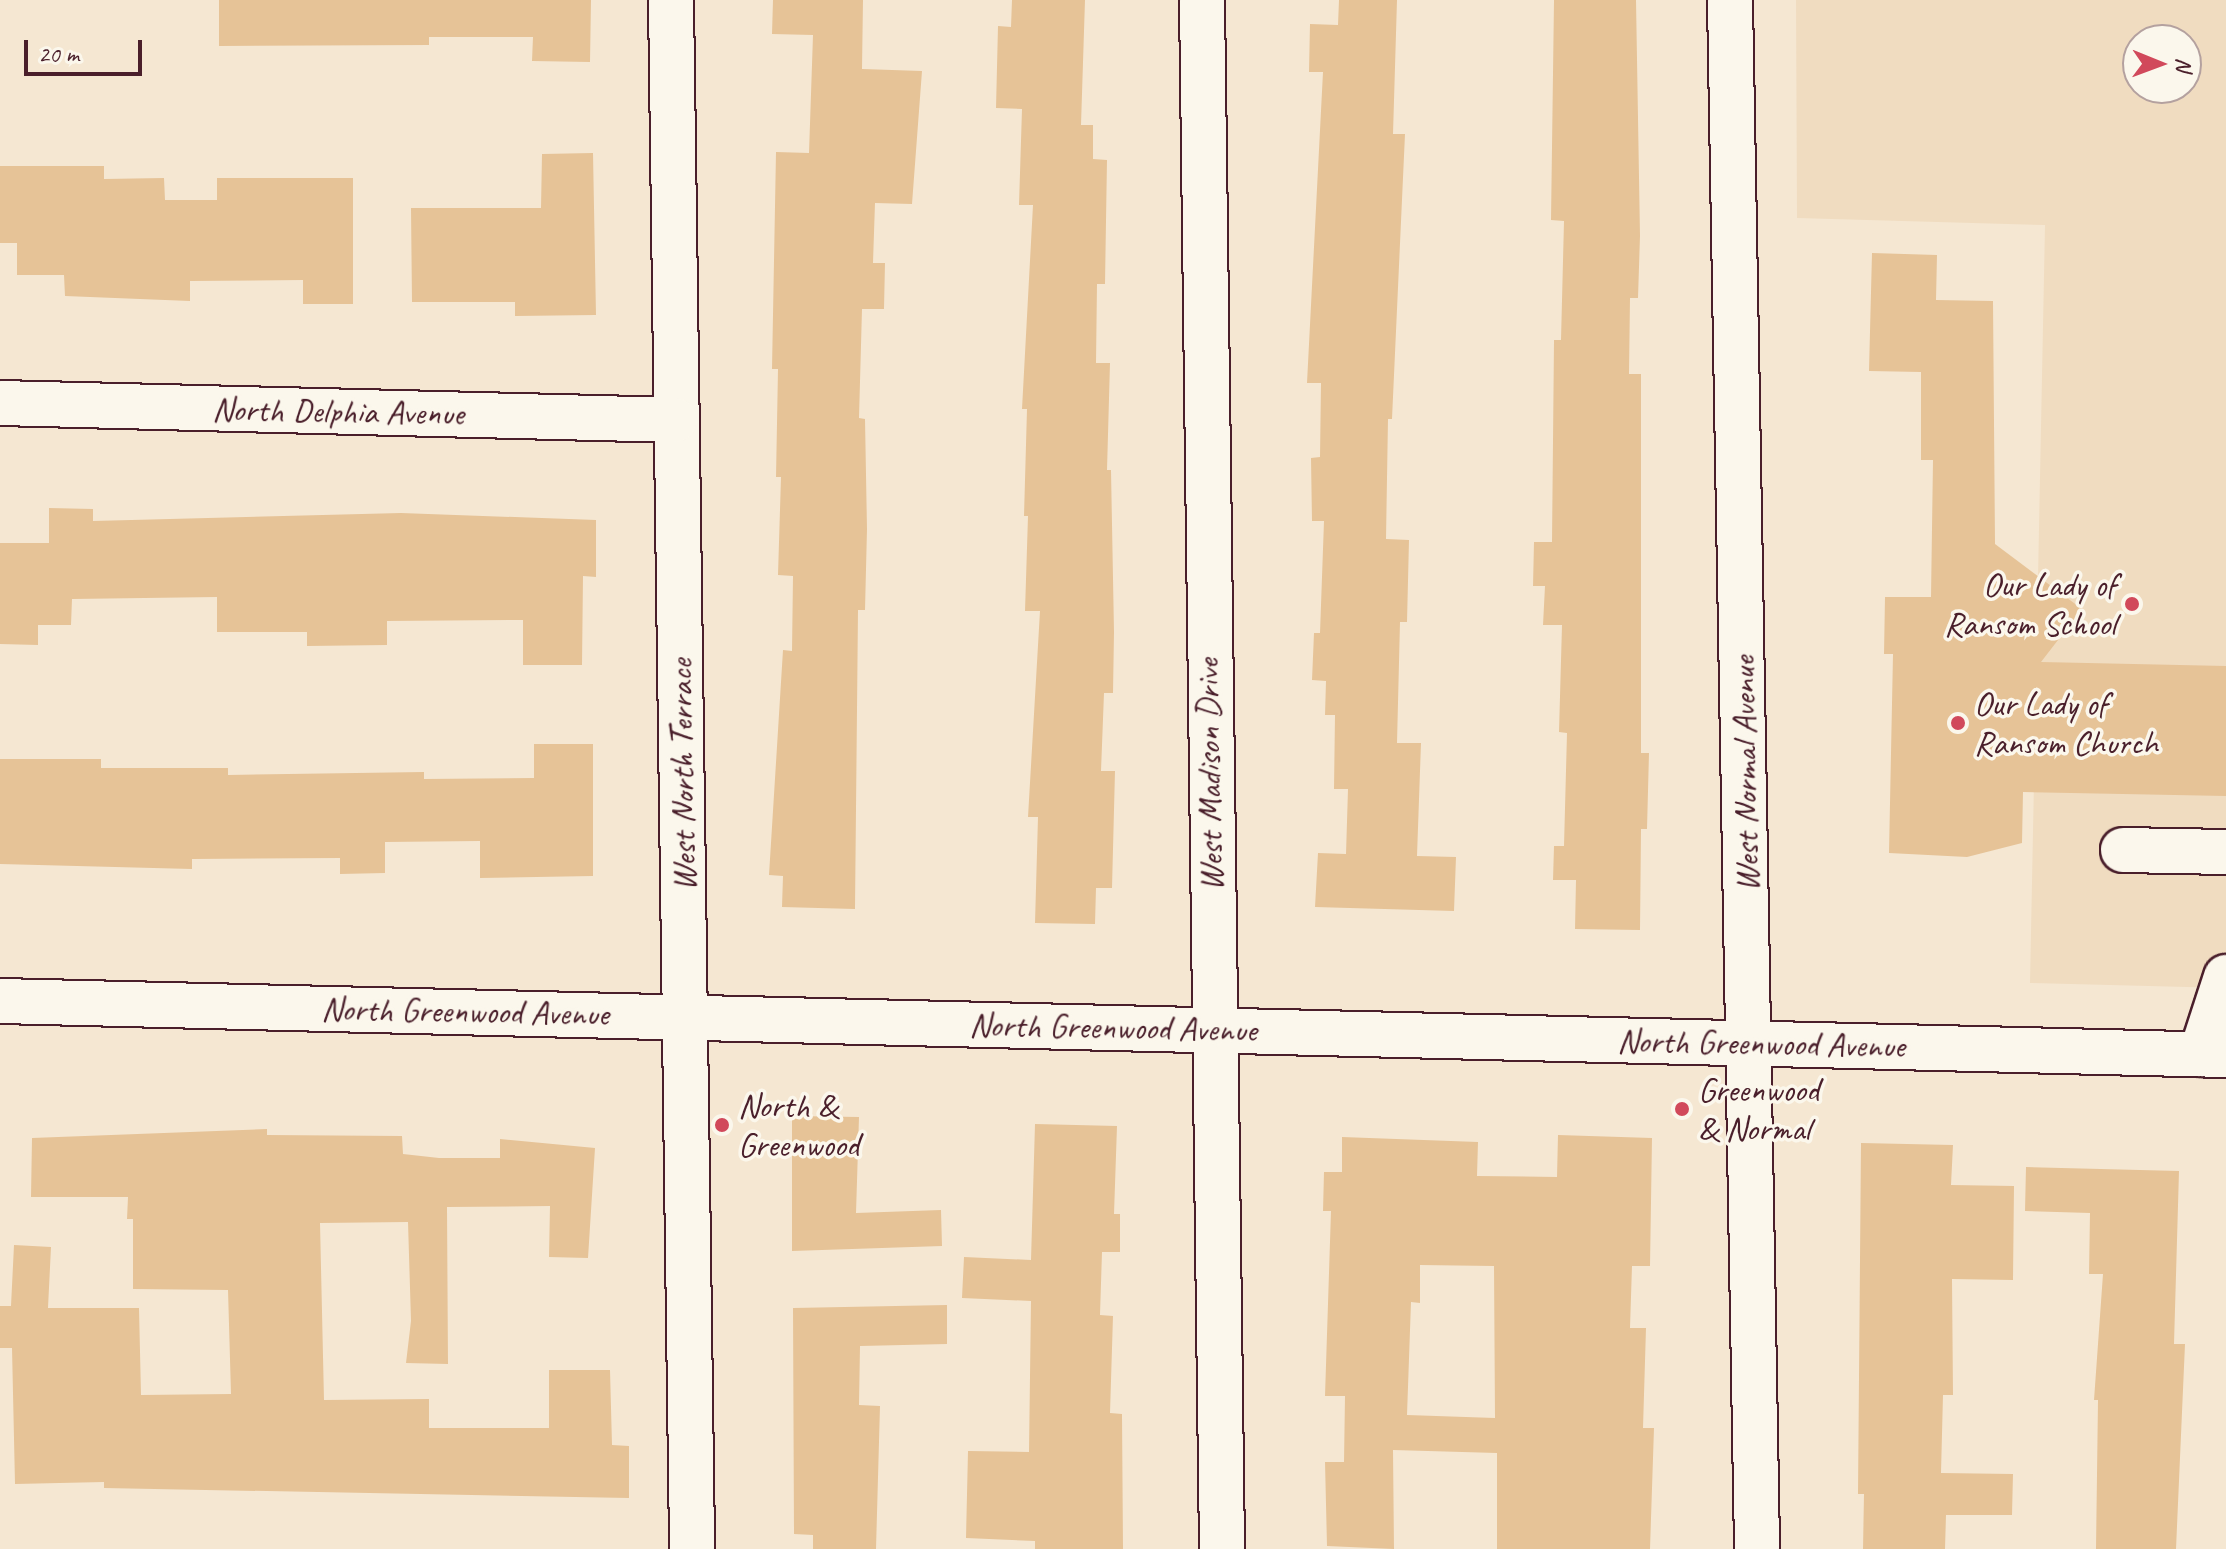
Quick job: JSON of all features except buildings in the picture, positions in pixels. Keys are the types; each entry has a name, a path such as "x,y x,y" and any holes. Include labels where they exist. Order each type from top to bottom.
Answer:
{"street":[{"name":"West North Terrace","path":"671,0 692,1549"},
{"name":"West Madison Drive","path":"1202,0 1222,1549"},
{"name":"West Normal Avenue","path":"1730,0 1757,1549"},
{"name":"North Delphia Avenue","path":"0,403 675,420"},
{"path":"2123,850 2226,852"},
{"path":"2214,1054 2226,977"},
{"name":"North Greenwood Avenue","path":"0,1001 2214,1054"}],"shaded area":[{"name":"Our Lady of Ransom School","path":"1796,0 2226,0 2226,988 2030,983 2045,225 1797,218"}],"place":[{"name":"Our Lady of Ransom School","path":"2132,604"},
{"name":"Our Lady of Ransom Church","path":"1958,723"},
{"name":"Greenwood & Normal","path":"1682,1109"},
{"name":"North & Greenwood","path":"722,1125"}]}
